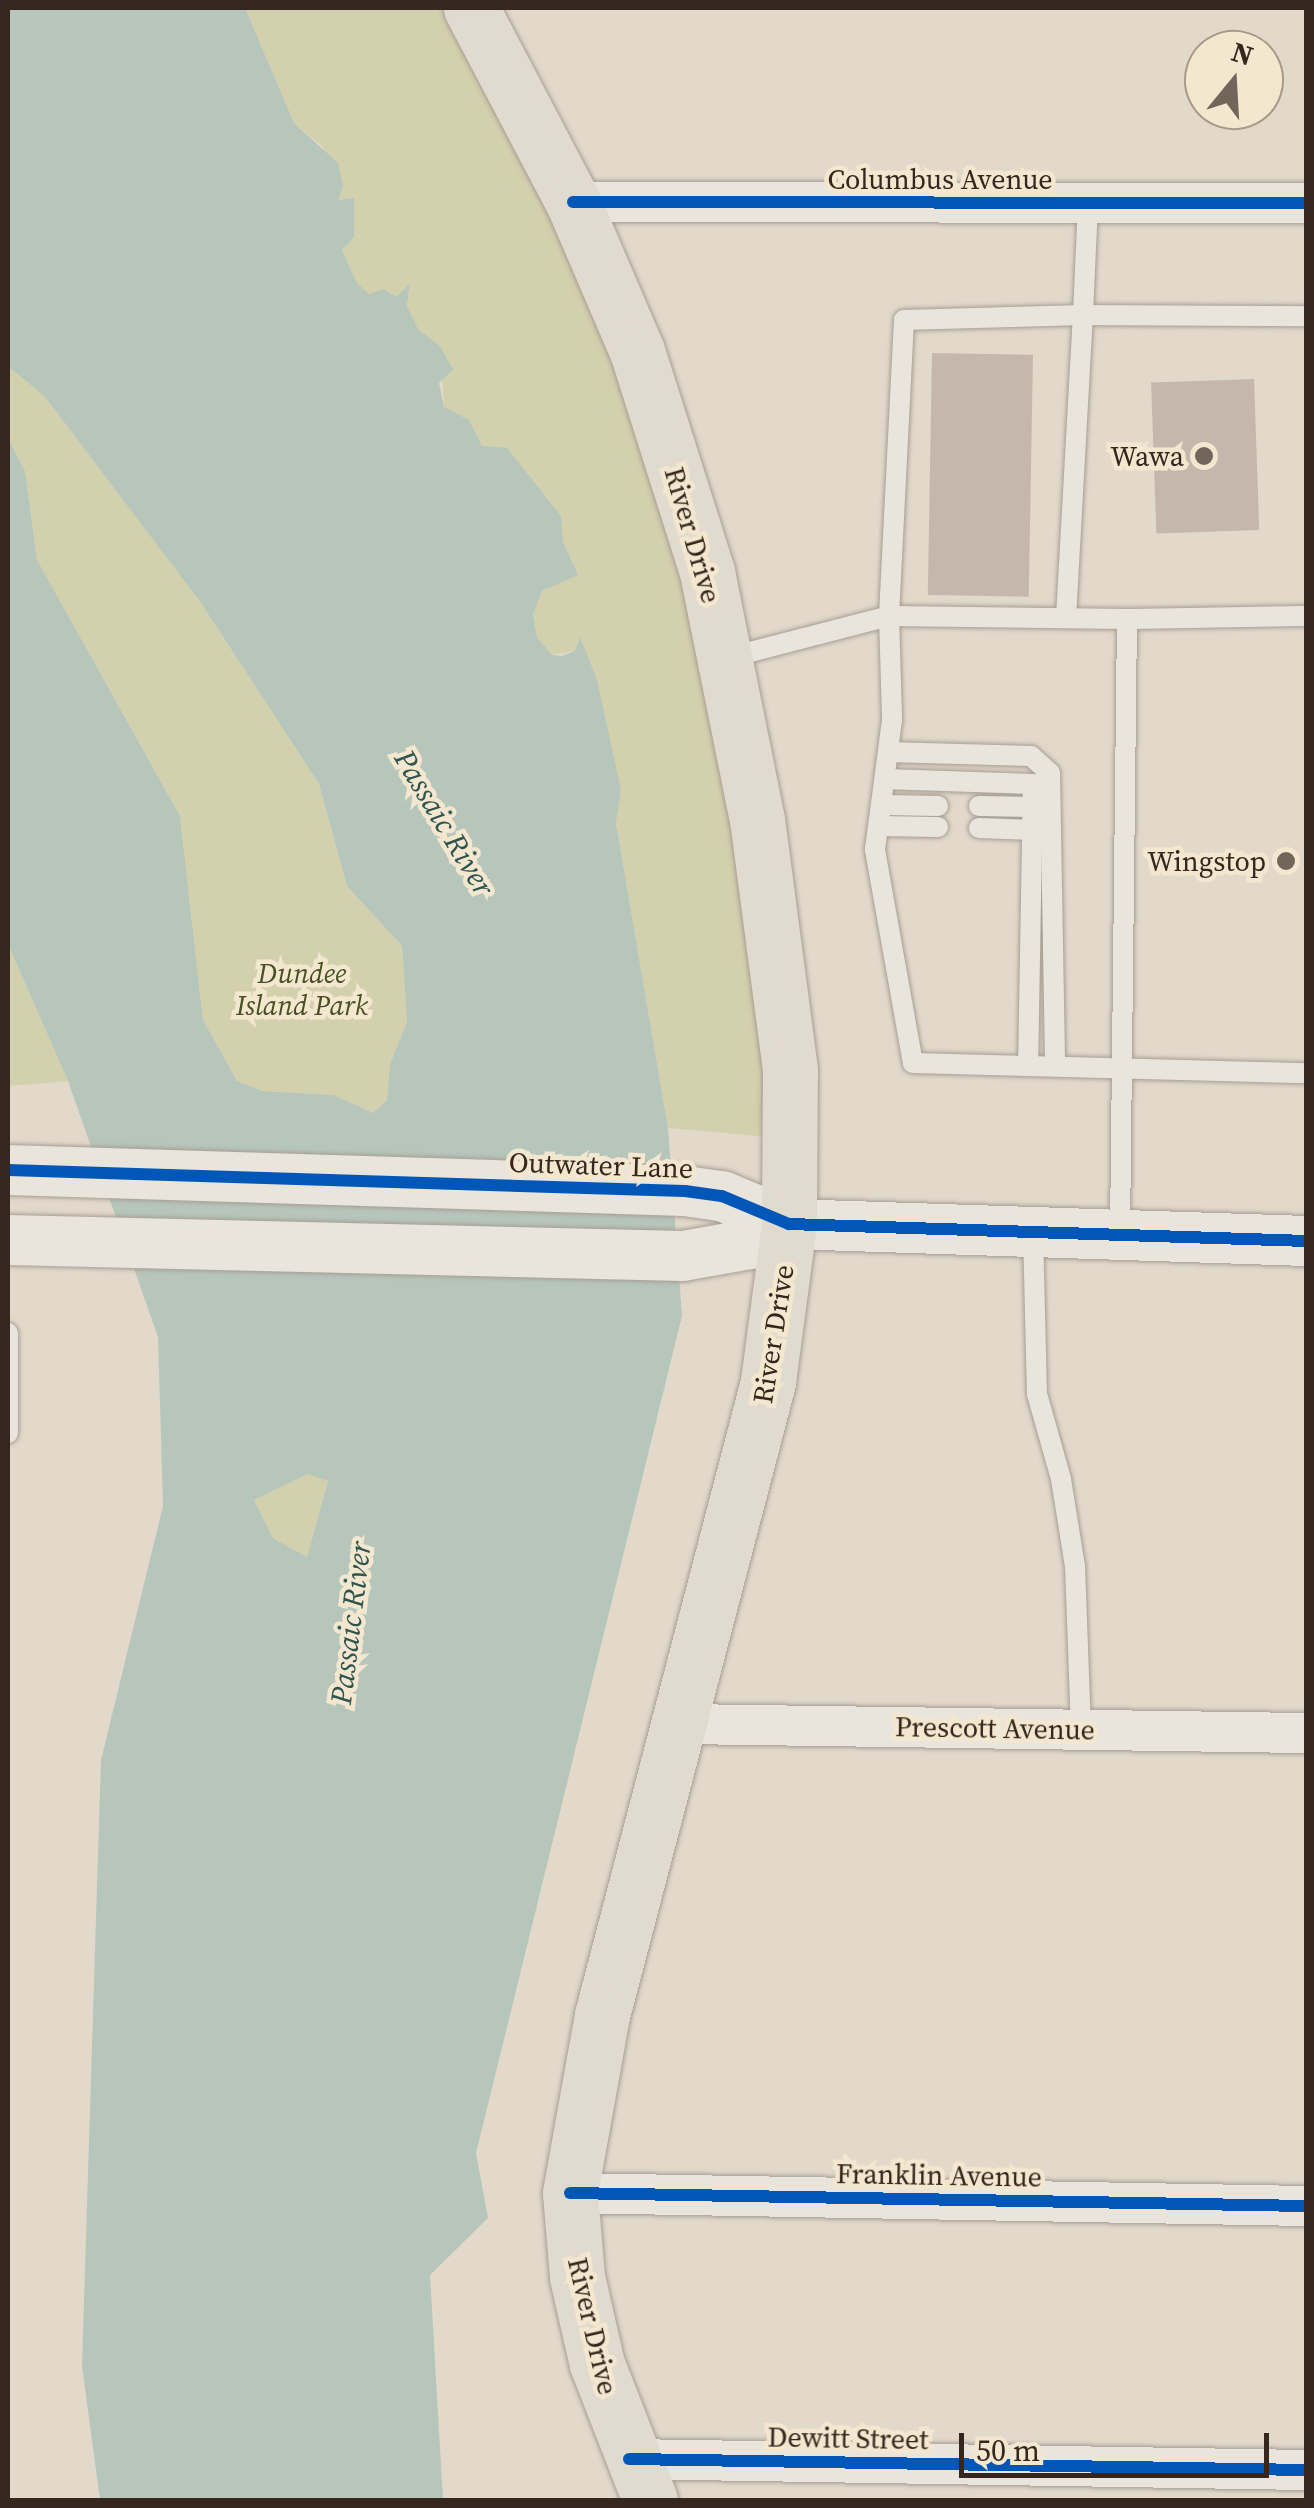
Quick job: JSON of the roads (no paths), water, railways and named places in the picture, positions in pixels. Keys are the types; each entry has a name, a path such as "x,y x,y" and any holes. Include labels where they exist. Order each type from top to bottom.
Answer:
{"main road":[{"name":"River Drive","path":"471,8 574,202 637,350 707,572 727,658 782,994 792,1148 789,1224 768,1382 684,1724 602,2015 570,2194 577,2277 597,2364 640,2480"}],"street":[{"name":"Columbus Avenue","path":"574,202 1306,203"},
{"name":"Outwater Lane","path":"8,1170 684,1191 722,1196 789,1224 1032,1229 1306,1242"},
{"name":"Outwater Lane","path":"8,1240 683,1256 756,1243 789,1224"},
{"name":"Prescott Avenue","path":"684,1724 1306,1733"},
{"name":"Franklin Avenue","path":"570,2194 1306,2206"},
{"name":"Dewitt Street","path":"640,2480 1306,2470"}],"lane":[{"path":"1066,618 1088,204"},
{"path":"1306,316 1082,315 904,320 890,616 888,752 876,850 887,931 913,1063 1306,1073"},
{"path":"727,658 890,616 1306,616"},
{"path":"1120,1234 1127,619"},
{"path":"888,752 1031,756 1050,773 1055,1065"},
{"path":"885,779 1026,780 1033,784 1028,1064"},
{"path":"980,806 1033,807"},
{"path":"880,816 938,816"},
{"path":"979,828 1032,830"},
{"path":"1032,1229 1037,1394 1062,1479 1075,1566 1081,1730"},
{"path":"8,1334 8,1433"}],"water":[{"name":"Passaic River","path":"8,8 245,8 294,123 338,163 343,186 338,200 354,198 354,237 342,250 357,283 369,294 384,289 396,297 410,284 407,306 418,329 440,346 453,370 439,383 444,407 469,420 482,446 507,448 561,516 563,542 578,575 542,591 533,615 537,637 552,655 575,651 580,637 597,680 621,790 616,823 668,1128 682,1316 476,2153 488,2218 430,2275 443,2500 100,2500 82,2366 101,1760 163,1506 158,1337 68,1081 8,944 8,438 25,471 37,560 180,816 203,1020 237,1081 262,1091 334,1095 373,1113 387,1100 390,1064 407,1022 402,946 347,886 319,784 201,603 45,397 8,366","holes":["308,1474 328,1481 307,1557 273,1538 254,1500"]}],"place":[{"name":"Wawa","path":"1204,456"},
{"name":"Wingstop","path":"1286,861"}],"park label":[{"name":"Dundee Island Park","path":"302,989"}]}
